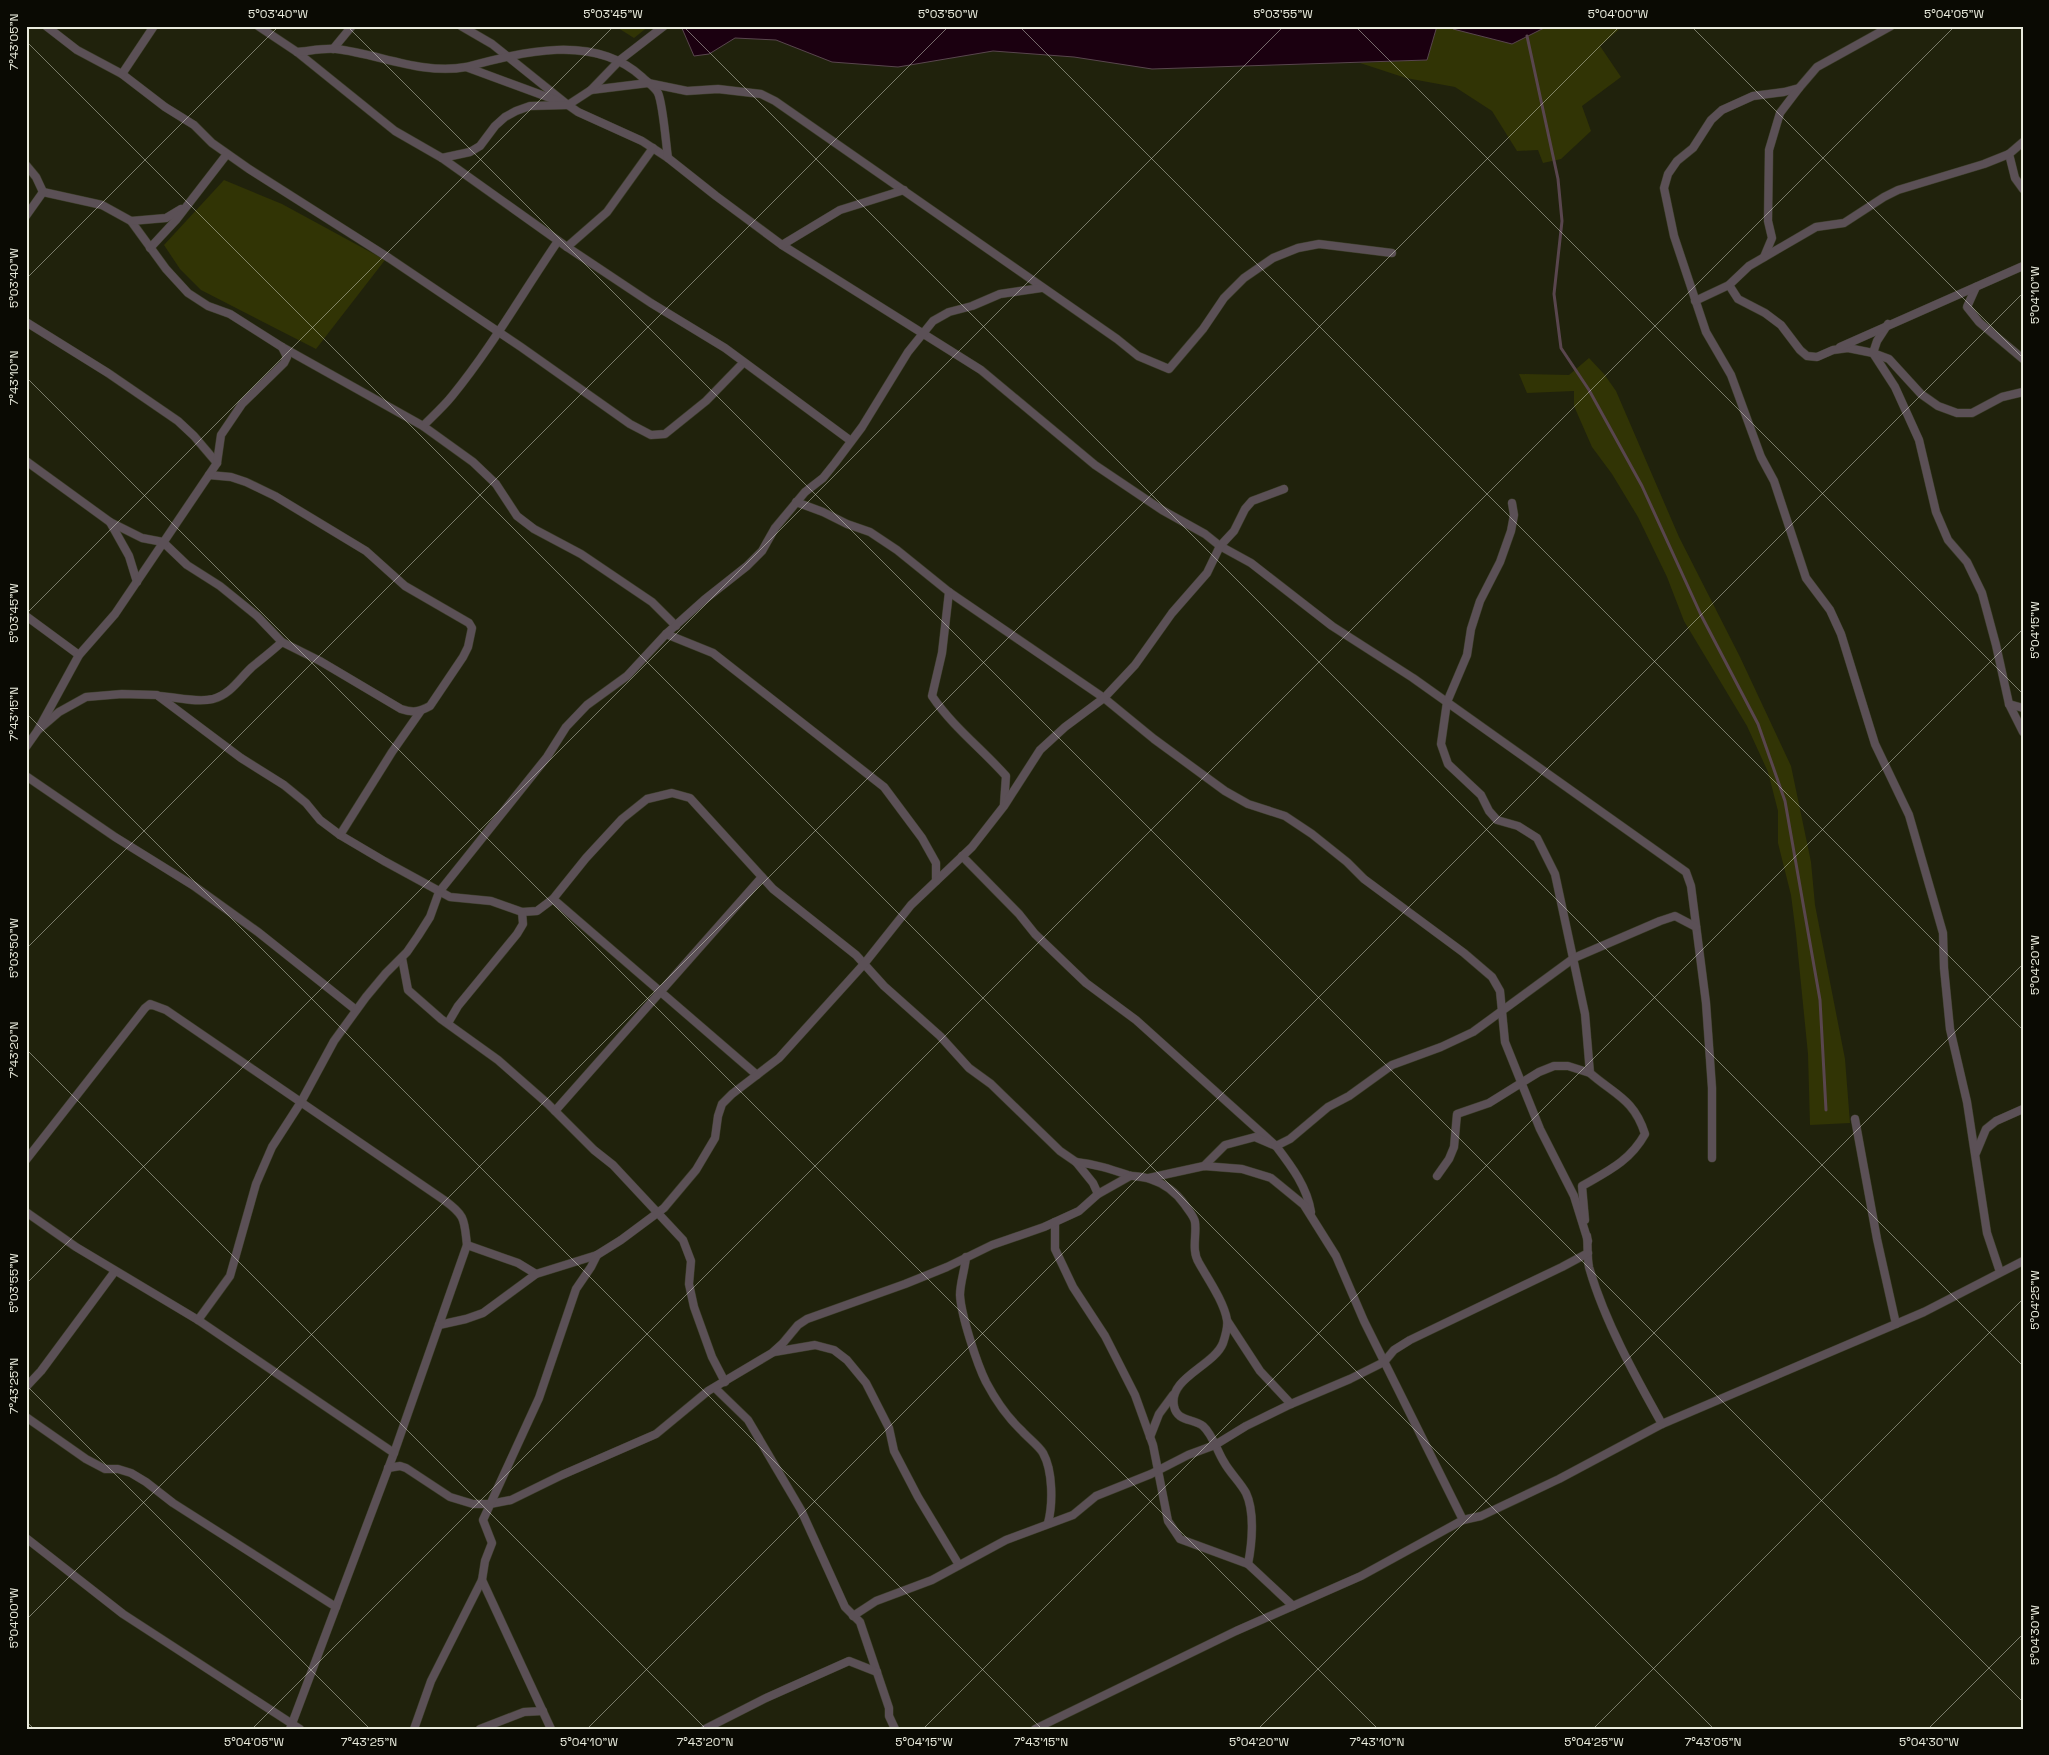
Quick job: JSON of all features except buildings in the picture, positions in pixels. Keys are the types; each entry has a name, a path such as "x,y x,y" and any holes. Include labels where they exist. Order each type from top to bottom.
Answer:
{"street":[{"path":"46,26 77,50 122,74 165,107 194,125 227,154 389,258 630,424 651,435 665,434 706,401 743,363"},
{"path":"122,74 154,26"},
{"path":"258,26 297,52 395,131 442,158 558,241 651,303 725,348 851,441"},
{"path":"333,49 352,26"},
{"path":"462,26 508,56 578,112 653,148 782,245 981,370 1095,465 1162,510 1251,563 1332,626 1413,678 1686,872 1691,886 1706,1003 1712,1078 1712,1158"},
{"path":"442,158 470,152 480,146 505,116 516,111 530,106 568,105 591,90 620,60 664,26"},
{"path":"1764,257 1772,238 1768,221 1768,150 1780,113 1817,67 1891,26"},
{"path":"297,52 333,49 420,67 452,70 508,56 566,49 590,52 620,60 658,92 668,158"},
{"path":"466,67 568,105"},
{"path":"591,90 648,83 687,91 718,89 761,94 789,110 1041,288 1118,339 1138,356 1169,369 1203,329 1224,298 1244,278 1273,258 1298,248 1318,244 1392,253"},
{"path":"1799,88 1753,96 1722,110 1712,120 1693,148 1677,161 1668,174 1664,188 1674,236 1694,301 1706,332 1731,375 1761,457 1774,481 1806,578 1830,610 1841,634 1875,744 1909,815 1943,932 1944,968 1950,1029 1967,1102 1987,1233 2000,1272"},
{"path":"1694,301 1729,286 1749,266 1816,227 1844,223 1898,190 2009,154 2023,142"},
{"path":"567,247 607,212 653,148"},
{"path":"150,248 227,154"},
{"path":"2009,154 2015,178 2023,189"},
{"path":"26,165 36,177 43,192"},
{"path":"782,245 840,210 904,190"},
{"path":"26,216 43,192"},
{"path":"43,192 102,205 131,221 166,269 188,293 208,306 230,314 282,347 423,426 473,462 496,484 517,516 534,529 581,554 652,602 676,626"},
{"path":"131,221 166,218 187,205"},
{"path":"423,426 451,397 498,333 558,241"},
{"path":"1729,286 1738,299 1765,313 1781,325 1800,350 1807,356 1817,356 2023,266"},
{"path":"1976,287 1967,307 1979,322 2023,359"},
{"path":"198,1320 230,1276 256,1184 272,1147 301,1102 334,1041 386,972 402,958 430,917 439,892 547,757 566,727 587,705 627,676 666,634 704,600 747,566 762,551 775,528 796,502 823,478 851,441 908,352 933,321 949,312 972,306 1000,294 1041,288"},
{"path":"26,322 108,373 178,421 194,436 217,463"},
{"path":"1873,353 1877,341 1888,324"},
{"path":"26,747 38,730 79,655 115,614 217,463 221,435 242,404 284,363 286,357 282,347"},
{"path":"1833,350 1848,348 1873,353 1889,359 1921,394 1938,406 1957,412 1972,413 2002,397 2023,392"},
{"path":"1873,353 1895,388 1920,440 1936,512 1948,540 1967,562 1982,593 2009,704 2023,732"},
{"path":"26,461 110,522 142,538 163,542 188,565 215,582 257,616 282,642 320,661 396,706 410,712 420,712"},
{"path":"209,475 231,477 274,496 366,551 405,586 469,623 472,628 472,635 463,657 430,706 420,712 392,752 340,835"},
{"path":"439,1325 483,1313 536,1274 597,1255 658,1213 676,1195 708,1150 715,1138 722,1104 779,1058 864,964 911,905 972,847 1004,806 1040,750 1065,727 1104,698 1135,665 1172,613 1207,573 1220,546 1234,532 1245,508 1252,501 1284,489"},
{"path":"796,502 870,532 897,550 949,592 1104,698 1154,739 1225,791 1248,804 1285,816 1312,834 1347,862 1364,879 1436,931 1492,977 1500,991 1505,1042 1540,1129 1574,1196 1588,1241"},
{"path":"1512,503 1514,515 1512,532 1500,562 1480,601 1471,629 1467,655 1447,702 1441,744 1448,764 1481,795 1489,811 1497,820 1518,826 1537,838 1555,874 1585,1014 1590,1073"},
{"path":"110,522 129,556 137,582"},
{"path":"949,592 942,652 932,696 942,710 1006,776 1004,806"},
{"path":"26,616 79,655"},
{"path":"666,634 713,653 884,787 927,847 936,863 936,881"},
{"path":"38,730 59,712 86,697 122,694 157,695 200,700 221,696 238,684 250,669 282,642"},
{"path":"157,695 241,758 284,785 306,804 320,820 340,835 450,897 491,901 522,912 537,911 553,899 586,858 622,819 647,799 672,793 690,798 773,889 856,955 884,986 940,1036 969,1068 1017,1108 1060,1151 1076,1162 1094,1183 1098,1194"},
{"path":"2009,704 2023,708"},
{"path":"26,776 115,837 194,886 280,949 356,1010"},
{"path":"962,856 1036,934 1086,983 1136,1020 1276,1146 1309,1197 1313,1219"},
{"path":"554,1110 762,877"},
{"path":"553,899 757,1075"},
{"path":"448,1023 458,1006 517,934 523,924 522,912"},
{"path":"1204,1166 1225,1145 1255,1138 1276,1146 1290,1139 1328,1107 1349,1096 1392,1065 1441,1047 1473,1032 1574,958 1675,916 1696,926"},
{"path":"402,958 408,990 498,1060 554,1110 594,1150 613,1165 683,1240 691,1261 689,1284 694,1306 712,1357 725,1382"},
{"path":"26,1160 150,1004 166,1010 457,1209 463,1217 467,1245 394,1453 291,1727"},
{"path":"1437,1176 1449,1159 1454,1147 1457,1114 1489,1103 1539,1072 1554,1066 1568,1066 1590,1073 1629,1104 1640,1118 1645,1134 1637,1148 1622,1162 1582,1186 1589,1265 1600,1297 1634,1374 1662,1424"},
{"path":"1975,1155 1986,1129 1996,1121 2023,1109"},
{"path":"1855,1119 1876,1239 1896,1324"},
{"path":"1076,1162 1094,1164 1130,1176 1149,1178 1204,1166 1242,1169 1271,1178 1304,1205 1336,1256 1364,1321 1463,1520"},
{"path":"388,1468 400,1466 406,1468 450,1497 473,1504 490,1504 511,1500 562,1475 656,1434 715,1388 772,1353 798,1325 807,1319 904,1284 992,1245 1079,1211 1098,1194 1130,1176"},
{"path":"1149,1178 1177,1193 1194,1220 1196,1259 1217,1296 1228,1322 1260,1372 1291,1404"},
{"path":"26,1212 76,1247 198,1320 394,1453"},
{"path":"1054,1222 1055,1249 1073,1287 1105,1336 1134,1395 1150,1437 1168,1521 1180,1539 1248,1564 1293,1606"},
{"path":"467,1245 518,1263 536,1274"},
{"path":"853,1616 876,1601 932,1580 1006,1540 1072,1515 1096,1496 1215,1445 1246,1426 1291,1404 1350,1379 1384,1362 1394,1350 1410,1340 1588,1253"},
{"path":"414,1729 431,1681 482,1580 485,1561 492,1544 483,1520 539,1398 576,1289 597,1255"},
{"path":"966,1257 960,1294 979,1366 986,1383 1005,1411 1042,1452 1048,1464 1053,1508 1048,1524"},
{"path":"1035,1729 1229,1635 1361,1576 1463,1520 1481,1516 1559,1479 1662,1424 1924,1312 2023,1261"},
{"path":"26,1387 41,1371 115,1271"},
{"path":"1150,1437 1159,1414 1176,1391 1218,1351 1223,1343 1228,1322"},
{"path":"772,1353 815,1345 834,1350 847,1360 866,1383 889,1428 894,1451 918,1497 959,1565"},
{"path":"715,1388 748,1420 801,1510 845,1607 860,1622 889,1708 889,1716 895,1729"},
{"path":"1176,1391 1173,1398 1174,1408 1180,1417 1187,1421 1196,1422 1204,1427 1246,1494 1252,1520 1251,1550 1248,1564"},
{"path":"26,1417 86,1459 105,1469 118,1469 131,1473 146,1482 173,1503 336,1608"},
{"path":"26,1538 123,1614 291,1727 300,1729"},
{"path":"482,1580 551,1729"},
{"path":"705,1729 766,1698 849,1661 877,1672"},
{"path":"480,1729 524,1712 543,1711"}],"green space":[{"path":"615,26 649,26 634,38"},
{"path":"1437,26 1453,26 1453,28 1512,44 1548,26 1623,26 1600,46 1621,77 1582,106 1591,131 1561,159 1543,163 1538,150 1517,151 1492,111 1455,87 1406,78 1360,63 1427,60"},
{"path":"224,180 282,204 385,260 316,349 201,290 180,269 164,245"},
{"path":"1589,358 1616,391 1679,537 1740,657 1791,766 1811,862 1815,905 1845,1059 1850,1123 1810,1125 1808,1054 1796,934 1791,895 1778,843 1778,811 1768,772 1747,726 1684,621 1667,577 1638,517 1612,474 1592,447 1574,406 1574,391 1527,393 1519,374 1569,375"}],"shaded area":[{"path":"681,26 1437,26 1427,60 1152,69 1074,57 993,51 898,67 832,62 776,40 735,38 709,54 694,56"},
{"path":"1453,26 1548,26 1512,44 1453,29"}],"waterway":[{"path":"1527,36 1558,179 1562,221 1554,294 1561,348 1589,390 1642,486 1701,615 1758,724 1785,801 1820,1000 1826,1110"}]}
